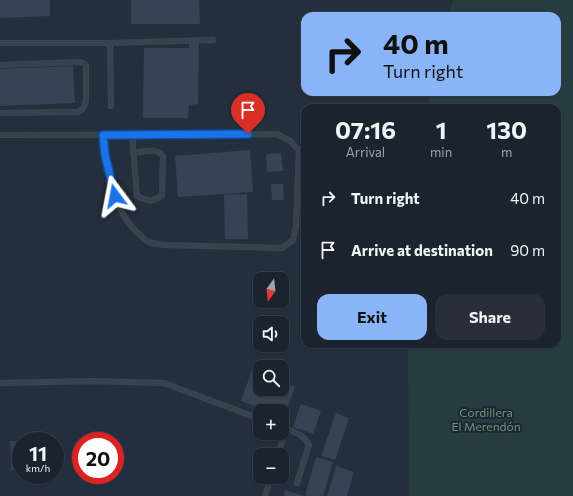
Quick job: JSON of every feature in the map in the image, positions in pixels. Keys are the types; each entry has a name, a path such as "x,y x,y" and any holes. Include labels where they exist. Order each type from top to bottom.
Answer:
{"lane":[{"path":"0,43 110,43 213,40"},
{"path":"110,43 111,106"},
{"path":"0,66 81,62 86,65 86,101 83,109 77,112 0,113"},
{"path":"0,135 277,134 290,141 299,150 296,226 293,240 282,248 164,245 148,242 136,232 124,216 115,196 105,155 103,135"},
{"path":"132,135 133,153 137,196 147,201 157,199 162,195 163,156 155,150 133,153"},
{"path":"0,383 93,381 164,382 253,416"},
{"path":"289,430 300,434 306,439 309,445 297,483"},
{"path":"265,496 269,484"}],"green space":[{"name":"Cordillera El Merendón","path":"453,0 573,0 573,496 409,496 408,348 561,348 561,104 429,104 430,96 561,96 561,12 450,12"}],"building":[{"path":"0,0 50,0 50,16 0,18"},
{"path":"131,0 199,0 200,24 131,24"},
{"path":"189,43 199,43 198,104 189,105 188,118 143,118 144,48 189,48"},
{"path":"73,66 75,103 0,106 0,69"},
{"path":"250,150 253,192 178,197 175,156"},
{"path":"281,153 283,171 267,172 266,154"},
{"path":"271,184 283,184 284,200 272,200"},
{"path":"247,194 248,239 225,239 224,195"},
{"path":"252,370 253,396 289,396 289,385 295,387 289,404 253,404 253,405 241,401"},
{"path":"301,404 321,411 313,434 293,427"},
{"path":"336,413 349,418 335,460 321,456"},
{"path":"10,441 12,441 12,470"},
{"path":"316,457 333,462 323,496 309,496 305,495"},
{"path":"336,466 354,472 347,496 327,496"},
{"path":"285,490 304,496 284,496"}],"route":[{"path":"115,196 105,155 103,135 248,134"}]}
